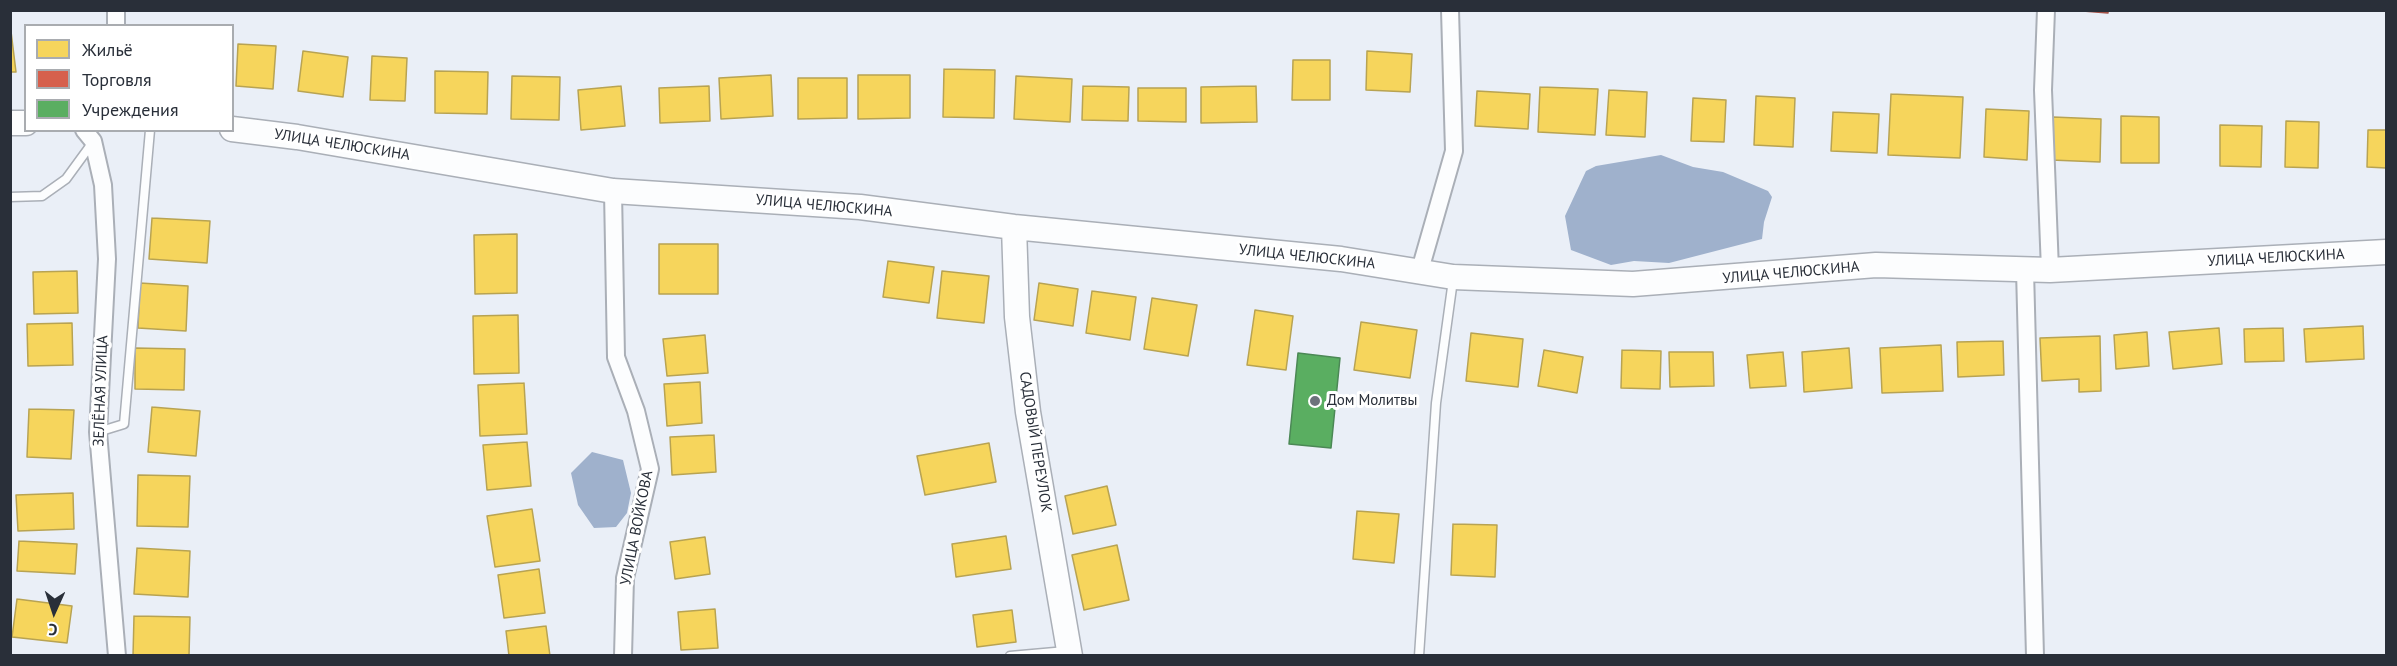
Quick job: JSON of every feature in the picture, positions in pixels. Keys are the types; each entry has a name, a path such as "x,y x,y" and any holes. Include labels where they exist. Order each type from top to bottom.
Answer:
{"street":[{"path":"1420,270 1454,151 1450,10"},
{"path":"2046,10 2043,90 2050,270"},
{"name":"УЛИЦА ЧЕЛЮСКИНА","path":"234,129 297,136 613,191 860,207 1014,227 1341,259 1453,277 1633,284 1687,282 1876,266 2050,270 2386,252"},
{"name":"ЗЕЛЁНАЯ УЛИЦА","path":"89,136 103,185 107,259 98,432 117,656"},
{"name":"УЛИЦА ВОЙКОВА","path":"613,191 616,357 636,411 650,469 625,578 624,656"},
{"name":"САДОВЫЙ ПЕРЕУЛОК","path":"1014,227 1017,317 1028,412 1070,653"},
{"path":"2025,270 2035,656"}],"lane":[{"path":"98,432 124,424 150,132"},
{"path":"10,197 42,196 66,178 89,136"},
{"path":"1419,656 1436,403 1453,277"},
{"path":"1010,656 1070,653"}],"water":[{"path":"1661,155 1693,167 1723,172 1768,191 1772,197 1764,222 1762,239 1669,263 1634,261 1611,265 1571,250 1565,216 1586,171 1596,166"},
{"path":"592,452 623,460 631,493 627,513 616,527 594,528 578,505 571,473"}],"building: Жильё":[{"path":"10,23 16,72 10,72"},
{"path":"238,44 276,46 273,89 236,86"},
{"path":"303,51 348,57 343,97 298,91"},
{"path":"1367,51 1412,54 1410,92 1366,90"},
{"path":"372,56 407,58 405,101 370,100"},
{"path":"1293,60 1330,60 1330,100 1292,100"},
{"path":"944,69 995,70 994,118 943,117"},
{"path":"435,71 488,72 487,114 435,113"},
{"path":"771,75 773,116 721,119 719,78"},
{"path":"858,75 910,75 910,118 858,119"},
{"path":"512,76 560,77 559,120 511,119"},
{"path":"1016,76 1072,79 1070,122 1014,119"},
{"path":"798,78 847,78 847,118 798,119"},
{"path":"621,86 625,126 581,130 578,90"},
{"path":"709,86 710,121 660,123 659,88"},
{"path":"1083,86 1129,87 1128,121 1082,120"},
{"path":"1256,86 1257,122 1201,123 1201,87"},
{"path":"1540,87 1598,89 1595,135 1538,132"},
{"path":"1138,88 1186,88 1186,122 1138,121"},
{"path":"1609,90 1647,92 1645,137 1606,135"},
{"path":"1477,91 1530,94 1528,129 1475,126"},
{"path":"1891,94 1963,97 1960,158 1888,155"},
{"path":"1756,96 1795,98 1793,147 1754,145"},
{"path":"1693,98 1726,100 1724,142 1691,141"},
{"path":"1986,109 2029,111 2027,160 1984,157"},
{"path":"1833,112 1879,114 1877,153 1831,151"},
{"path":"2121,116 2159,117 2159,163 2121,163"},
{"path":"2053,117 2101,119 2100,162 2051,160"},
{"path":"2286,121 2319,122 2318,168 2285,167"},
{"path":"2220,125 2262,126 2261,167 2220,166"},
{"path":"2368,130 2386,130 2386,168 2367,167"},
{"path":"152,218 210,221 207,263 149,259"},
{"path":"517,234 517,293 475,294 474,235"},
{"path":"659,244 718,244 718,294 659,294"},
{"path":"888,261 934,267 929,303 883,297"},
{"path":"77,271 78,313 34,314 33,272"},
{"path":"942,271 989,276 984,323 937,318"},
{"path":"140,283 188,286 186,331 138,328"},
{"path":"1039,283 1078,289 1073,326 1034,320"},
{"path":"1092,291 1136,297 1130,340 1086,333"},
{"path":"1152,298 1197,305 1188,356 1144,349"},
{"path":"1255,310 1293,316 1286,370 1247,365"},
{"path":"518,315 519,373 474,374 473,316"},
{"path":"1361,322 1417,330 1410,378 1354,370"},
{"path":"72,323 73,365 28,366 27,324"},
{"path":"2363,326 2364,359 2306,362 2304,329"},
{"path":"2219,328 2222,364 2173,369 2169,332"},
{"path":"2283,328 2284,361 2245,362 2244,329"},
{"path":"2147,332 2149,366 2116,369 2114,335"},
{"path":"1471,333 1523,339 1518,387 1466,381"},
{"path":"705,335 708,373 667,376 663,339"},
{"path":"2100,336 2101,391 2079,392 2079,379 2042,381 2040,338"},
{"path":"2003,341 2004,375 1958,377 1957,342"},
{"path":"1941,345 1943,391 1882,393 1880,348"},
{"path":"135,348 185,349 184,390 135,389"},
{"path":"1849,348 1852,388 1804,392 1802,352"},
{"path":"1544,350 1583,357 1577,393 1538,386"},
{"path":"1622,350 1661,351 1660,389 1621,388"},
{"path":"1669,352 1713,352 1714,386 1670,387"},
{"path":"1783,352 1786,386 1750,388 1747,355"},
{"path":"700,382 702,423 667,426 664,384"},
{"path":"524,383 527,434 480,436 478,385"},
{"path":"152,407 200,411 196,456 148,452"},
{"path":"29,409 74,410 71,459 27,457"},
{"path":"714,435 716,472 672,475 670,437"},
{"path":"527,442 531,486 487,490 483,445"},
{"path":"989,443 996,482 925,495 917,456"},
{"path":"138,475 190,476 188,527 137,526"},
{"path":"1107,486 1116,525 1073,534 1065,496"},
{"path":"73,493 74,529 18,531 16,495"},
{"path":"532,509 540,561 495,567 487,516"},
{"path":"1357,511 1399,514 1394,563 1353,559"},
{"path":"1453,524 1497,525 1495,577 1451,575"},
{"path":"1006,536 1011,569 956,577 952,544"},
{"path":"705,537 710,574 675,579 670,542"},
{"path":"19,541 77,544 75,574 17,571"},
{"path":"1117,545 1129,600 1084,610 1072,555"},
{"path":"137,548 190,551 188,597 134,594"},
{"path":"539,569 545,613 504,618 498,575"},
{"path":"17,599 72,606 67,643 12,637"},
{"path":"715,609 718,648 681,650 678,612"},
{"path":"1012,610 1016,642 977,647 973,615"},
{"path":"134,616 190,617 189,656 133,656"},
{"path":"546,626 550,656 509,656 506,631"}],"building: Торговля":[{"path":"2070,10 2108,10 2108,13"}],"building: Учреждения":[{"name":"Дом Молитвы","path":"1298,353 1340,358 1331,448 1289,444"}],"place":[{"name":"Дом Молитвы","path":"1315,401"}]}
